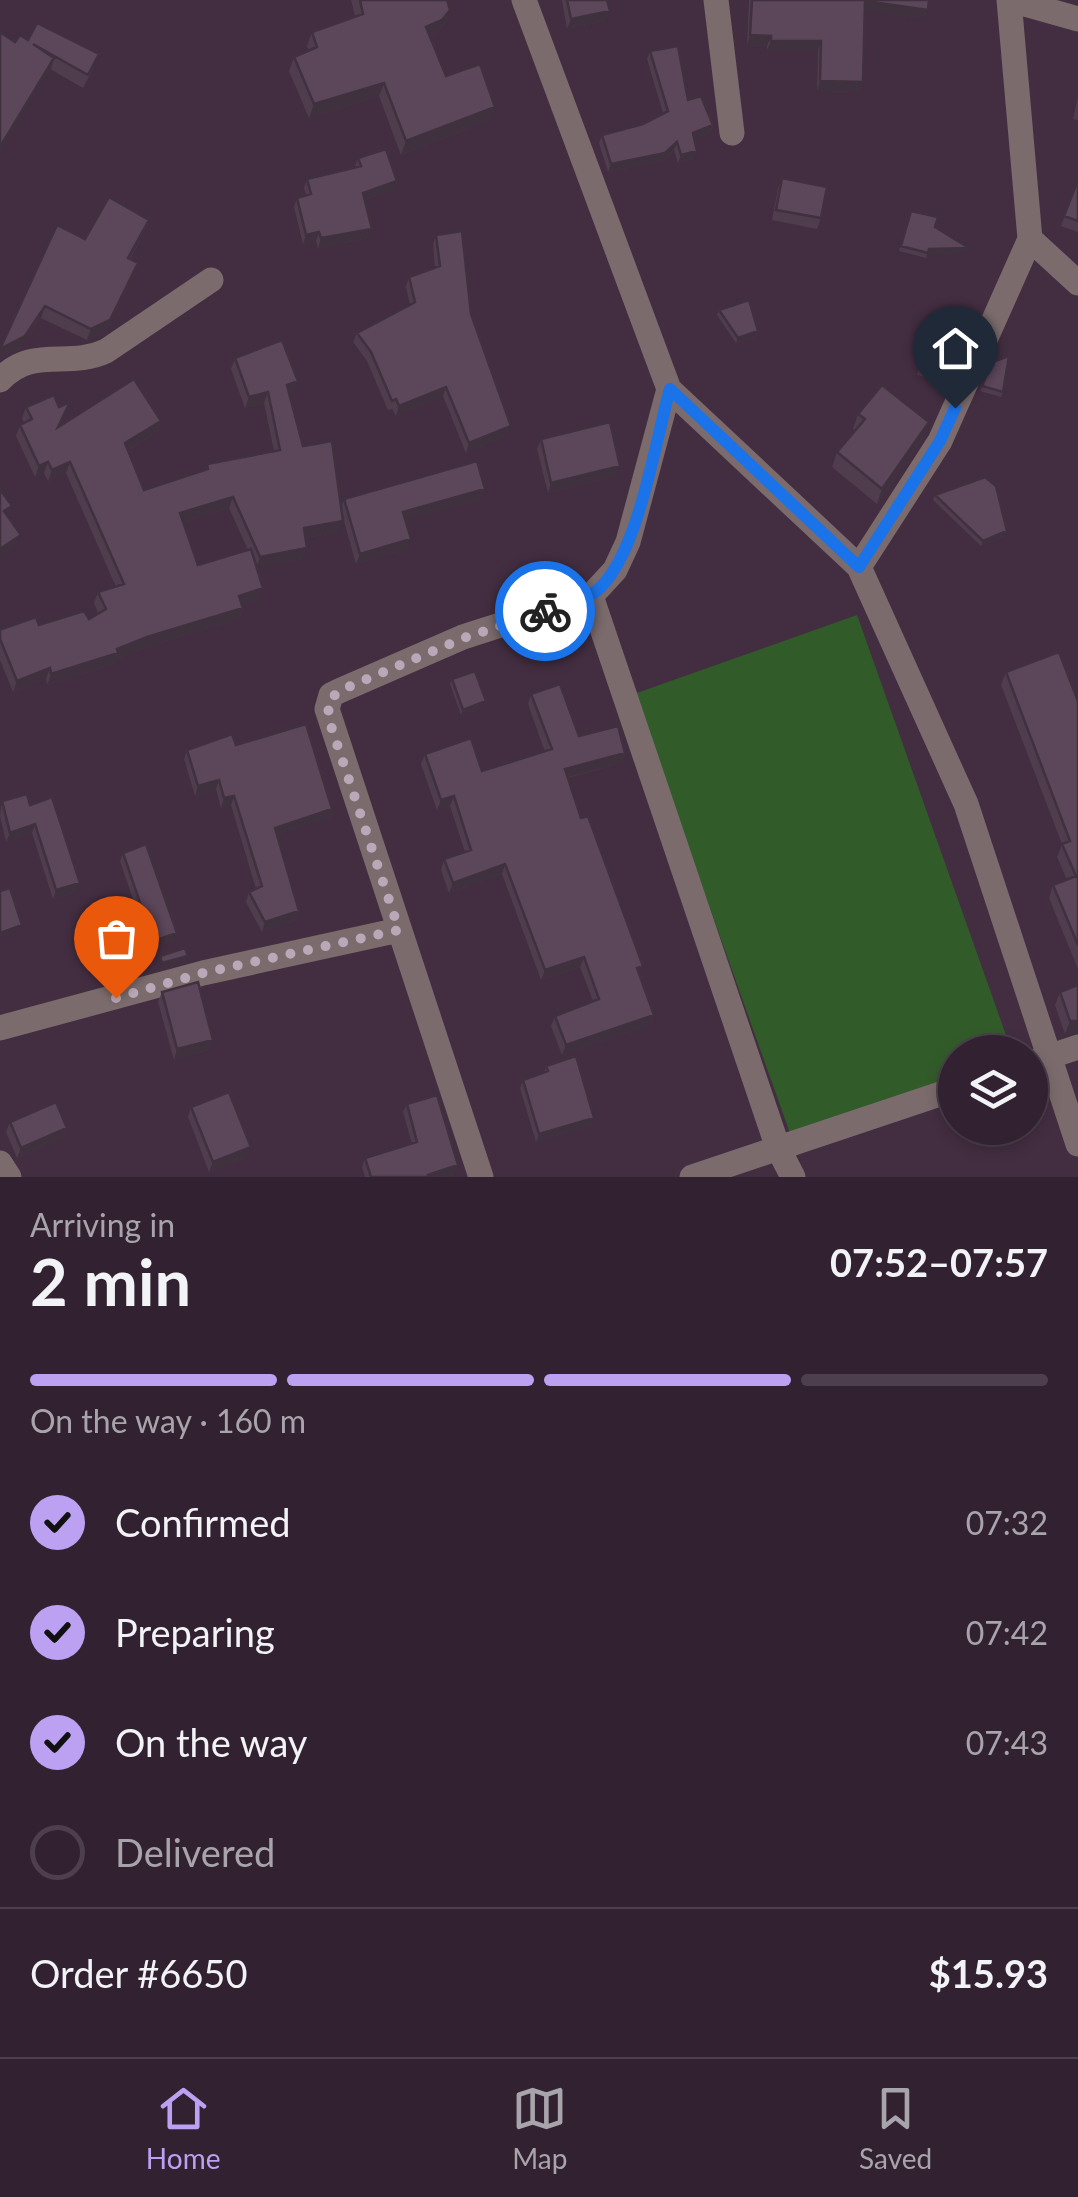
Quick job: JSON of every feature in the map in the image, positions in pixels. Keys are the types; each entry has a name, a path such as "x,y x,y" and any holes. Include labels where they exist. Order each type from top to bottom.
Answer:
{"street":[{"path":"524,0 670,389 859,567 966,804 1032,1035"},
{"path":"716,0 732,133"},
{"path":"859,567 940,441 1030,239 1010,0 1078,19"},
{"path":"1030,239 1078,283"},
{"path":"0,380 34,358 90,359 106,352 212,280"},
{"path":"480,1177 329,720 328,702 339,691 464,638 591,596 616,570 628,542 670,389"},
{"path":"591,596 778,1148 793,1177"},
{"path":"0,1028 203,973 399,930"},
{"path":"1048,1058 1078,1047"},
{"path":"1048,1080 1078,1144"},
{"path":"692,1177 938,1094"},
{"path":"0,1163 8,1177"}],"green space":[{"path":"857,615 1006,1035 938,1035 938,1083 791,1136 634,694"}],"building":[{"path":"360,0 447,0 450,10 442,20 426,27 446,76 480,64 495,107 406,141 384,83 314,104 294,57 317,47 312,32 363,14"},
{"path":"567,0 607,0 610,11 571,19"},
{"path":"752,0 929,0 928,10 865,1 863,82 820,81 821,41 771,41 771,36 750,35"},
{"path":"37,23 99,54 88,75 33,44 54,58 0,147 0,32 15,42 20,35 28,40"},
{"path":"678,46 688,100 701,96 713,125 693,133 697,151 681,155 677,142 665,153 611,164 602,135 643,124 668,111 650,51"},
{"path":"386,149 397,181 363,193 372,229 321,238 319,232 306,235 297,198 311,194 307,179 361,166 358,158"},
{"path":"782,178 827,187 821,218 776,210"},
{"path":"1078,180 1078,221 1064,216"},
{"path":"109,197 149,220 128,258 138,263 110,320 91,329 45,306 25,336 0,349 57,225 85,239"},
{"path":"911,211 938,217 935,227 969,248 929,249 928,253 901,246"},
{"path":"462,231 471,314 511,426 469,443 446,387 399,406 396,399 392,401 371,352 357,333 415,302 409,277 440,266 436,235"},
{"path":"749,300 758,331 738,338 719,310"},
{"path":"938,335 963,349 950,378 919,369"},
{"path":"282,340 298,381 287,385 303,446 332,441 343,521 304,528 307,548 260,557 233,497 180,513 198,565 251,549 263,588 239,596 243,608 147,637 117,649 118,653 51,674 50,668 17,681 0,639 0,626 2,629 36,617 39,625 84,611 89,619 106,609 98,592 124,584 70,462 52,470 48,462 39,466 20,425 32,419 26,407 54,395 59,407 70,402 58,427 134,379 161,421 125,443 144,490 208,469 207,464 280,450 268,392 249,397 235,358"},
{"path":"1009,356 1003,392 982,386 992,362"},
{"path":"882,385 929,422 882,489 837,452 865,419 858,414"},
{"path":"610,422 620,466 551,483 541,439"},
{"path":"477,461 485,489 403,512 411,539 360,554 344,499"},
{"path":"985,477 996,486 1007,531 983,541 935,495"},
{"path":"0,489 12,506 4,511 21,535 0,549"},
{"path":"1059,652 1078,701 1078,945 1053,885 1076,876 1062,844 1070,841 1006,672"},
{"path":"475,671 486,701 463,710 452,679"},
{"path":"560,684 579,736 618,726 625,753 565,769 581,818 588,816 643,966 637,968 654,1015 566,1045 555,1016 599,999 584,957 545,970 505,864 453,883 444,859 471,850 454,796 441,800 425,754 471,738 482,771 552,749 531,694"},
{"path":"306,724 332,809 275,828 299,911 265,922 249,892 262,886 234,796 224,798 219,780 198,786 187,750 232,734 236,745"},
{"path":"27,794 30,805 52,797 80,883 56,890 35,824 10,833 2,801"},
{"path":"146,844 177,933 153,941 123,853"},
{"path":"10,888 22,925 0,933 0,891"},
{"path":"185,948 188,956 162,963 160,956"},
{"path":"198,982 213,1040 177,1049 162,992"},
{"path":"1078,985 1078,1021 1070,1021 1060,992"},
{"path":"576,1056 594,1118 539,1134 523,1080 548,1071 546,1066"},
{"path":"229,1092 251,1147 213,1162 191,1107"},
{"path":"437,1095 458,1165 428,1177 371,1177 365,1158 417,1142 407,1104"},
{"path":"56,1102 67,1128 21,1148 10,1122"}],"way so far":[{"path":"116,998 203,973 399,930 329,720 331,695 464,638 545,611"}],"route":[{"path":"545,611 591,596 616,570 628,542 670,389 859,567 940,441 955,408"}]}
